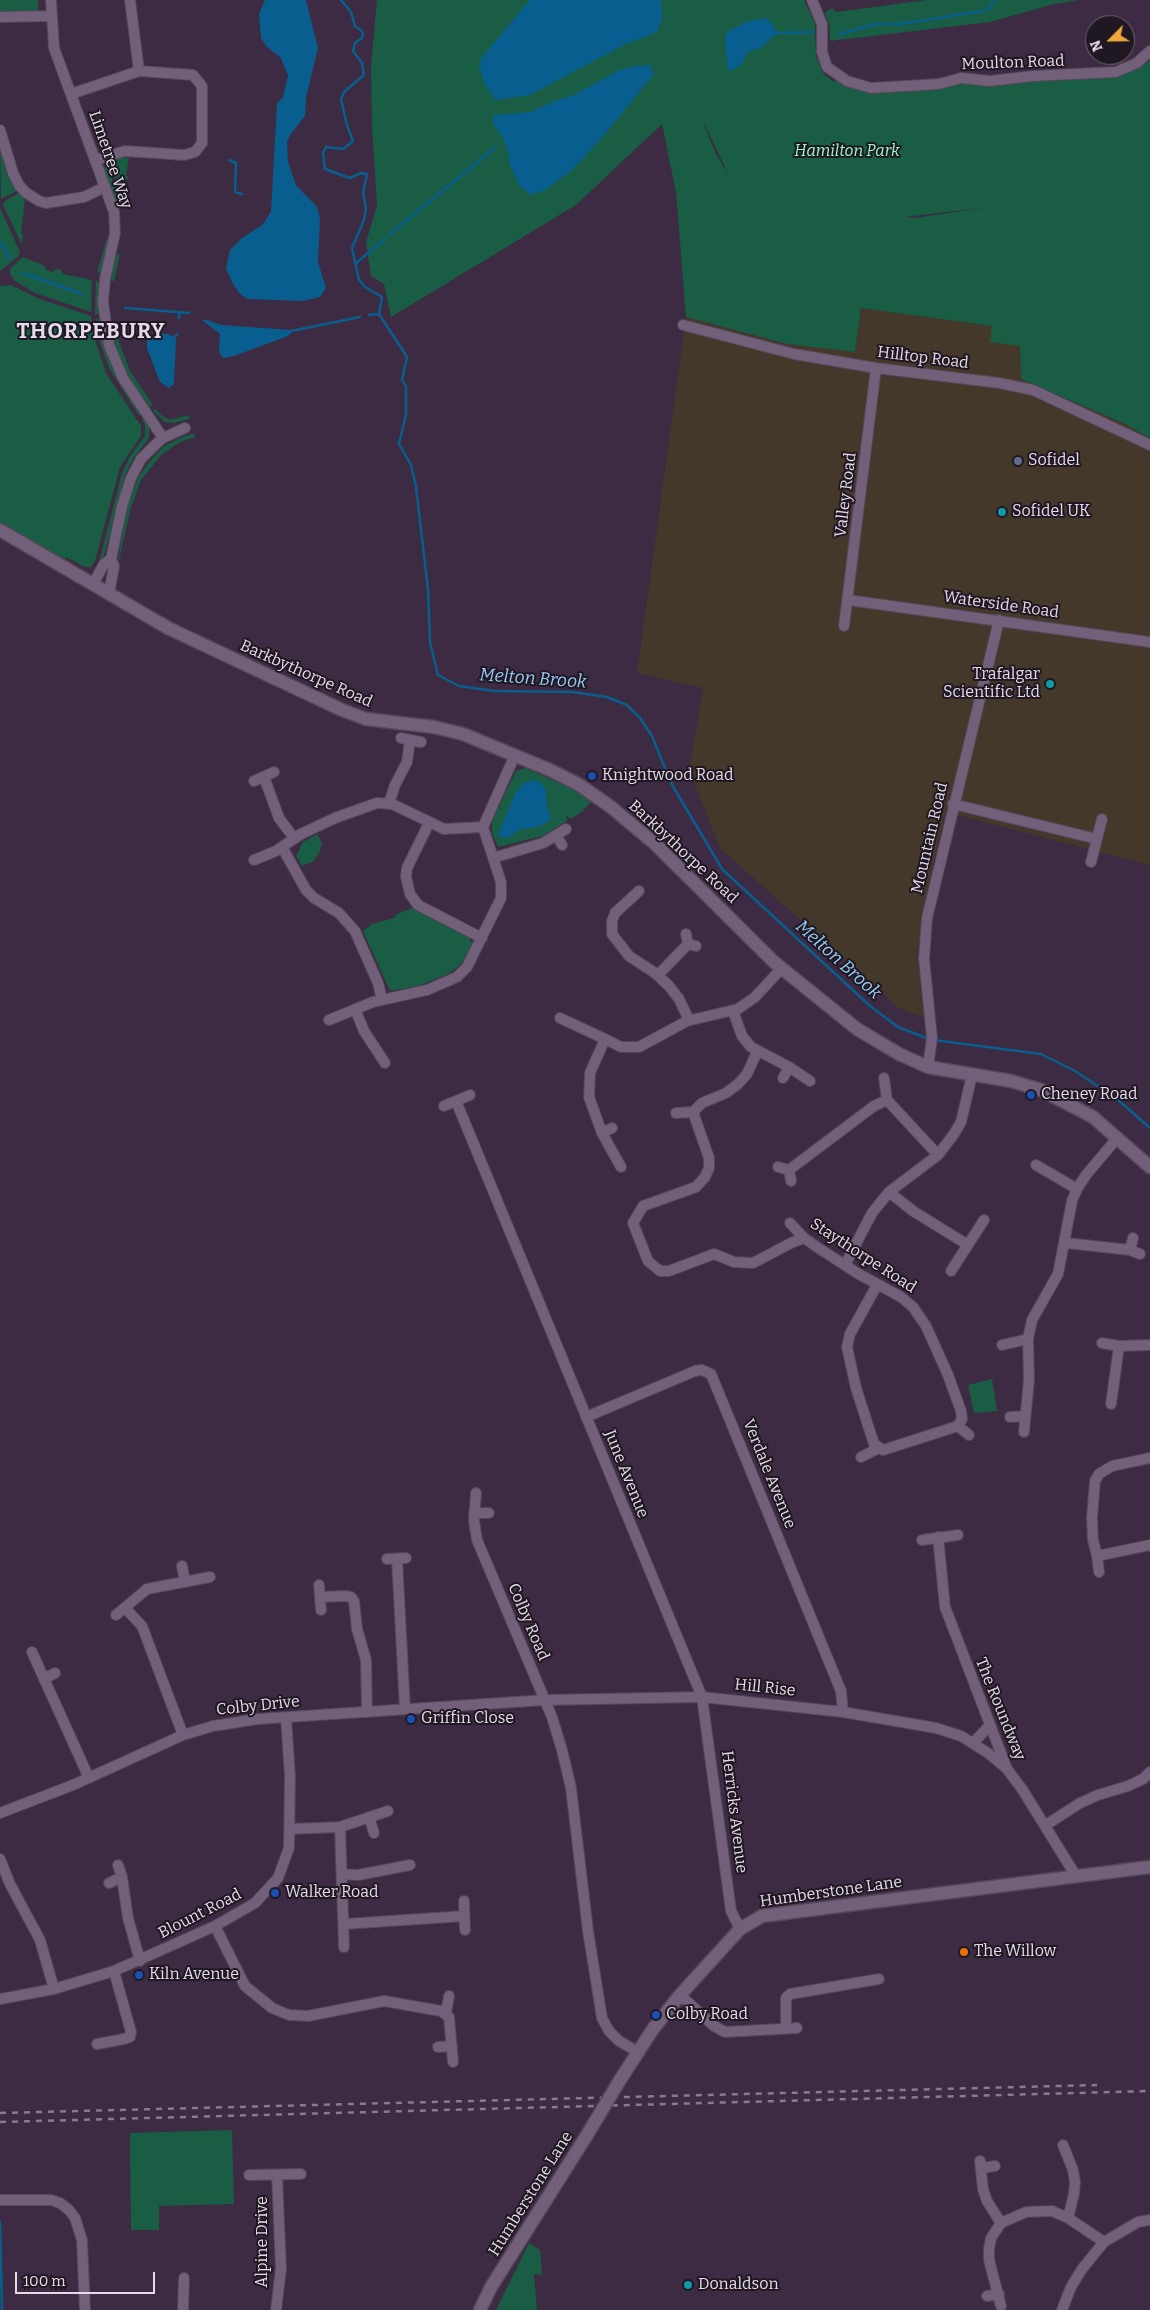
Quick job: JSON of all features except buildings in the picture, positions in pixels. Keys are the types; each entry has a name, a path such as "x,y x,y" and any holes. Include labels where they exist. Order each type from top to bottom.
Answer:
{"street":[{"name":"Limetree Way","path":"52,0 54,48 96,160 115,225 104,294 107,336 119,372 163,438"},
{"path":"130,0 139,71"},
{"name":"Moulton Road","path":"812,0 822,24 822,52 827,67 847,81 865,87 885,88 940,84 961,78 990,81 1033,76 1075,76 1093,72 1116,72 1137,64 1150,51"},
{"path":"0,17 52,16"},
{"path":"71,94 139,71 188,74 200,81 203,90 200,147 188,155 125,150 96,160"},
{"path":"0,130 13,173 19,186 40,201 46,203 84,197 105,187"},
{"name":"Hilltop Road","path":"683,325 794,354 876,368 1000,383 1033,390 1150,445"},
{"name":"Valley Road","path":"844,626 876,368"},
{"path":"109,594 114,566 111,559 130,478 141,459 163,438 185,428"},
{"name":"Barkbythorpe Road","path":"0,530 177,632 350,714 370,720 451,730 516,755 578,784 615,810 690,877 781,969 857,1029 899,1054 928,1067 1011,1081 1041,1090 1093,1117 1150,1167"},
{"path":"92,584 104,564 111,559"},
{"name":"Waterside Road","path":"848,600 1150,642"},
{"name":"Mountain Road","path":"928,1067 931,1053 931,1031 923,947 953,804 999,620"},
{"path":"390,803 395,785 407,762 405,739 421,742"},
{"path":"329,1020 382,1000 423,991 460,975 469,964 502,894 501,882 483,827 516,755"},
{"path":"274,772 259,779 278,818 294,838"},
{"path":"254,860 338,816 374,803 390,803 447,830 483,827"},
{"path":"953,804 1097,839"},
{"path":"1091,862 1102,819"},
{"path":"429,823 407,868 406,877 410,894 421,906 482,938"},
{"path":"493,858 537,845 566,829"},
{"path":"556,835 562,845"},
{"path":"282,847 306,890 314,898 339,913 355,931 378,983 382,1000"},
{"path":"639,891 612,909 612,929 616,942 630,958 658,975 675,993 689,1020"},
{"path":"658,975 690,941"},
{"path":"560,1018 568,1026 605,1039 621,1047 639,1047 689,1020 733,1011 752,1000 781,969"},
{"path":"355,1009 374,1056 385,1063"},
{"path":"733,1011 742,1036 757,1052 789,1067 810,1081"},
{"path":"605,1039 590,1073 588,1084 591,1108 602,1133 621,1167"},
{"path":"676,1113 693,1112 702,1103 726,1093 738,1084 747,1074 757,1052"},
{"path":"783,1078 789,1067"},
{"path":"845,1265 872,1213 889,1192 938,1155 946,1145 961,1122 972,1075"},
{"path":"884,1078 887,1100 938,1155"},
{"path":"444,1106 470,1096"},
{"path":"789,1170 874,1106 887,1100"},
{"name":"June Avenue","path":"456,1101 527,1262 586,1417 702,1697"},
{"path":"693,1112 709,1158 709,1168 696,1187 643,1206 638,1211 633,1224 648,1261 660,1271 669,1271 714,1254 734,1262 753,1263 804,1238"},
{"path":"602,1133 612,1128"},
{"path":"1024,1432 1029,1380 1028,1339 1032,1320 1058,1274 1066,1243 1072,1201 1077,1189 1091,1168 1118,1138"},
{"path":"1036,1166 1077,1189"},
{"path":"778,1167 789,1170"},
{"path":"789,1170 791,1181"},
{"path":"889,1192 913,1211 968,1245"},
{"path":"951,1271 984,1220"},
{"name":"Staythorpe Road","path":"790,1223 804,1238 907,1302 926,1326 961,1410 962,1419 958,1426"},
{"path":"1066,1243 1135,1252 1133,1238"},
{"path":"877,1285 850,1334 847,1347 871,1438 878,1448 883,1450 958,1426 969,1435"},
{"path":"1002,1345 1028,1339"},
{"path":"1102,1344 1119,1346 1150,1345"},
{"path":"1111,1404 1119,1346"},
{"name":"Verdale Avenue","path":"586,1417 696,1371 702,1370 711,1374 837,1682 844,1701 843,1712"},
{"path":"1010,1417 1025,1416"},
{"path":"861,1457 878,1448"},
{"path":"1099,1572 1093,1540 1092,1518 1095,1482 1098,1474 1112,1466 1150,1458"},
{"name":"Colby Road","path":"476,1493 474,1513 477,1540 545,1700 562,1750 571,1788 587,1922 602,2018 609,2031 619,2041 638,2052"},
{"path":"474,1513 489,1513"},
{"path":"922,1540 958,1535"},
{"name":"The Roundway","path":"938,1538 944,1607 1007,1769 1046,1825 1076,1876"},
{"path":"1097,1556 1150,1545"},
{"path":"397,1559 405,1709"},
{"path":"182,1566 185,1582"},
{"path":"116,1616 147,1589 210,1577"},
{"path":"319,1585 320,1610"},
{"path":"320,1597 346,1596 354,1601 357,1629 366,1660 367,1712"},
{"path":"125,1608 145,1633 183,1735"},
{"path":"32,1652 89,1778"},
{"path":"44,1678 55,1673"},
{"name":"Hill Rise","path":"507,1704 545,1700 702,1697 843,1712 936,1728 961,1736 974,1743 1007,1769"},
{"name":"Herricks Avenue","path":"702,1697 731,1911 740,1929"},
{"name":"Colby Drive","path":"0,1814 89,1778 183,1735 213,1726 245,1720 507,1704"},
{"name":"Blount Road","path":"0,1999 54,1989 114,1971 215,1926 255,1903 278,1878 289,1848 291,1829 286,1718"},
{"path":"974,1743 990,1725"},
{"path":"1046,1825 1098,1795 1143,1779 1150,1772"},
{"path":"291,1829 340,1827 388,1811"},
{"path":"369,1817 374,1833"},
{"path":"340,1827 345,1924 344,1947"},
{"path":"0,1859 10,1884 40,1940 54,1989"},
{"path":"118,1865 122,1877 128,1918 140,1961"},
{"path":"342,1874 358,1875 410,1865"},
{"name":"Humberstone Lane","path":"480,2310 496,2280 638,2052 680,1995 740,1929 754,1919 773,1914 1150,1867"},
{"path":"109,1883 122,1877"},
{"path":"464,1902 465,1930"},
{"path":"345,1924 464,1916"},
{"path":"215,1926 245,1986 272,2008 289,2015 308,2016 384,2001 446,2013"},
{"path":"97,2044 130,2037 131,2032 114,1971"},
{"path":"786,2029 785,2004 786,1998 790,1994 879,1979"},
{"path":"680,1995 714,2026 725,2032 797,2028"},
{"path":"449,1996 446,2013 451,2025 453,2062"},
{"path":"438,2047 452,2046"},
{"path":"1063,2145 1074,2170 1075,2182 1068,2218"},
{"path":"995,2166 980,2164 983,2189 987,2201 1001,2223"},
{"name":"Alpine Drive","path":"276,2310 281,2270 277,2174"},
{"path":"249,2175 300,2174"},
{"path":"0,2200 51,2200 60,2203 69,2210 75,2218 82,2240 85,2310"},
{"path":"1001,2306 989,2260 989,2249 991,2238 1001,2223 1014,2216 1037,2211 1052,2211 1068,2218 1104,2242"},
{"path":"1062,2310 1071,2287 1082,2269 1104,2242 1138,2222 1150,2220"},
{"path":"183,2310 184,2278"},
{"path":"987,2296 999,2294"}],"shaded area":[{"path":"861,308 992,326 1020,346 1021,379 1150,435 1150,865 946,812 931,871 917,956 924,1018 899,1008 720,848 689,770 703,688 637,673 686,317 787,344 855,352"}],"green space":[{"path":"0,0 38,0 38,14 0,13"},
{"name":"Hamilton Park","path":"377,0 804,0 815,23 816,56 823,73 834,82 836,80 864,91 959,82 1079,79 1144,65 1150,61 1150,438 1125,424 1021,379 1020,346 990,342 992,326 861,308 855,352 787,344 686,317 676,192 662,124 576,205 391,317 384,284 371,276 366,242 377,206 372,128 371,65","holes":["705,125 729,176 716,154","981,208 915,218 905,217"]},
{"path":"927,0 1080,0 1054,4 990,22 830,41 830,28 825,12 832,8 836,12"},
{"path":"0,146 7,175 17,191 1,199"},
{"path":"129,157 126,175 129,178 125,180 125,193 128,197 123,201 109,161"},
{"path":"105,161 120,201 116,202 104,169"},
{"path":"19,193 25,198 21,234 23,234 22,245 3,205 5,201"},
{"path":"0,208 20,252 19,256 0,271"},
{"path":"106,240 110,240 102,272 97,273"},
{"path":"120,254 114,282 110,278 116,255"},
{"path":"23,257 45,266 46,270 53,272 56,269 61,270 63,274 92,280 91,312 35,293 15,281 10,274 10,269"},
{"path":"96,280 100,284 99,314 95,315"},
{"path":"11,285 37,298 91,316 94,337 106,373 141,426 141,436 120,467 95,561 91,567 85,567 66,557 64,560 0,525 0,286"},
{"path":"96,319 100,319 104,342 112,366 142,413 139,416 109,368 100,343"},
{"path":"115,331 130,371 153,405 150,407 134,385 118,356 111,332"},
{"path":"156,409 161,415 170,420 188,415 190,419 173,423 165,422 153,411"},
{"path":"145,417 149,426 149,438 133,459 125,475 105,552 102,562 98,566 122,473 130,456 145,436 145,426 142,419"},
{"path":"194,433 195,437 180,442 162,454 141,480 131,507 116,574 126,509 138,478 163,447"},
{"path":"525,768 569,787 592,801 583,811 571,819 566,815 567,821 542,836 498,847 492,833 492,821 516,771"},
{"path":"318,834 322,844 320,851 314,861 302,866 296,856 303,842"},
{"path":"415,907 468,935 472,944 462,963 450,973 418,986 390,991 363,931 372,924 394,918 397,914"},
{"path":"992,1379 997,1411 974,1413 968,1385"},
{"path":"232,2130 234,2204 159,2206 159,2230 131,2230 130,2133"},
{"path":"529,2243 540,2250 542,2275 534,2274 537,2310 496,2310"}],"water":[{"path":"265,0 306,0 318,48 306,97 305,116 290,135 287,142 288,162 296,185 317,207 320,217 318,262 326,288 320,297 302,301 247,299 240,294 233,284 226,268 230,250 242,238 262,225 271,212 277,104 283,97 288,76 281,58 266,46 261,38 259,14"},
{"path":"530,0 661,0 662,19 657,32 624,45 530,95 495,100 485,84 479,65 482,57"},
{"path":"765,18 772,23 777,33 762,47 748,52 741,65 730,71 728,70 725,41 727,32 746,22"},
{"path":"650,65 654,74 600,140 571,171 543,191 531,195 519,185 510,165 508,151 503,138 492,122 494,115 531,112 554,101 574,95 620,70 634,66"},
{"path":"204,319 221,325 291,330 292,332 288,336 234,356 223,358 219,352 220,334 203,321"},
{"path":"156,334 168,334 176,338 174,384 169,388 160,382 147,348 147,340"},
{"path":"535,780 542,784 546,790 547,808 551,820 538,827 520,829 508,838 498,836 515,793 524,783"}],"waterway":[{"name":"Melton Brook","path":"341,0 351,12 355,26 363,34 362,38 355,43 353,51 362,63 364,75 344,92 341,99 353,141 343,149 326,147 323,153 325,169 350,178 361,173 367,174 363,192 366,209 364,220 352,248 359,280 365,287 382,297 379,314 407,357 402,380 406,386 406,414 399,444 411,465 416,487 428,589 430,642 438,675 459,686 495,691 572,692 607,697 627,705 640,718 652,736 671,783 722,869 870,1006 898,1027 929,1039"},
{"path":"839,34 876,24 899,24 984,11 991,7 993,0"},
{"path":"777,33 813,32"},
{"path":"389,235 496,147"},
{"path":"229,160 236,163 235,192 242,194"},
{"path":"355,264 385,239"},
{"path":"0,242 10,258"},
{"path":"23,273 82,294"},
{"path":"125,308 189,313"},
{"path":"179,318 180,312"},
{"path":"369,315 379,314"},
{"path":"291,331 360,317"},
{"name":"Melton Brook","path":"934,1040 1041,1054 1075,1071 1117,1099 1150,1128"},
{"path":"0,2222 2,2310"}],"railway":[{"path":"0,2113 1097,2085"},
{"path":"0,2122 1150,2091"}],"place":[{"name":"Sofidel","path":"1018,461"},
{"name":"Sofidel UK","path":"1002,512"},
{"name":"Trafalgar Scientific Ltd","path":"1050,684"},
{"name":"Knightwood Road","path":"592,776"},
{"name":"Cheney Road","path":"1031,1095"},
{"name":"Griffin Close","path":"411,1719"},
{"name":"Walker Road","path":"275,1893"},
{"name":"The Willow","path":"964,1952"},
{"name":"Kiln Avenue","path":"139,1975"},
{"name":"Colby Road","path":"656,2015"},
{"name":"Donaldson","path":"688,2285"}],"district":[{"name":"THORPEBURY","path":"91,332"}]}
